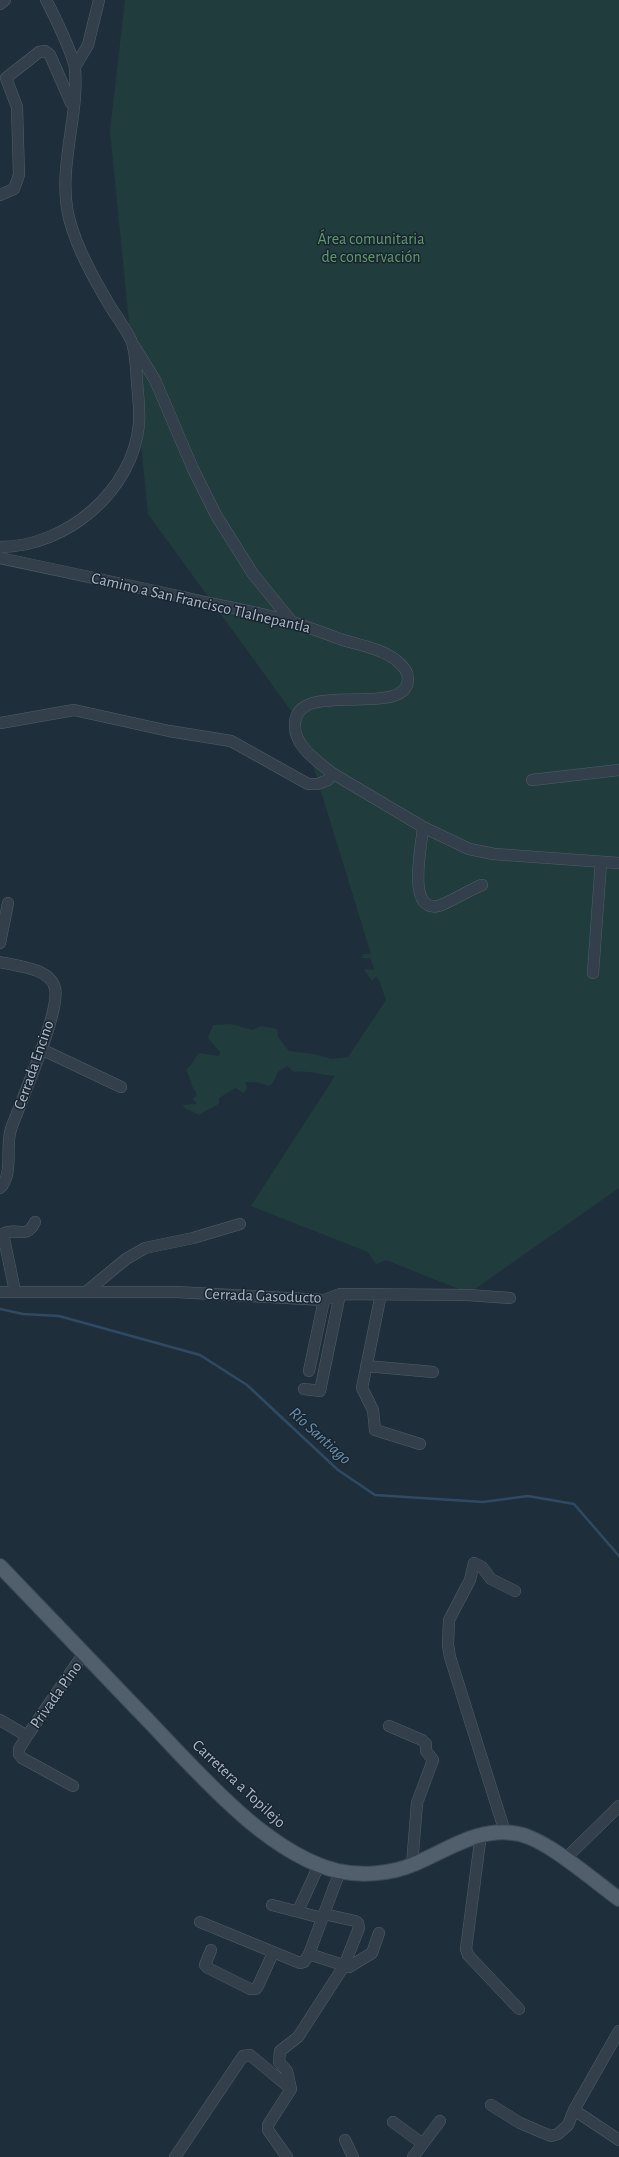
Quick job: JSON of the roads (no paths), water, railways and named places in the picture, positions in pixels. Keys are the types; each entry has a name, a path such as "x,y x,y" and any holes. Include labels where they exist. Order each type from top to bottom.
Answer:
{"main road":[{"name":"Carretera a Topilejo","path":"0,1566 212,1786 252,1822 282,1846 319,1865 340,1871 376,1873 412,1865 481,1834 505,1832 520,1834 533,1839 565,1859 619,1899"}],"street":[{"path":"0,4 5,0"},
{"path":"46,0 75,67 73,110 65,175 70,218 86,260 131,341 155,380 193,469 216,515 253,574 292,622"},
{"path":"75,67 88,45 99,0"},
{"path":"0,194 14,189 19,175 16,107 6,78 39,52 45,51 50,55 65,87 73,110"},
{"path":"0,547 18,547 38,543 68,528 87,516 115,484 132,452 139,424 138,398 131,341"},
{"name":"Camino a San Francisco Tlalnepantla","path":"0,558 292,622 380,652 396,660 404,669 408,677 407,684 403,690 396,695 382,698 314,702 303,706 298,711 295,721 297,739 303,747 332,772 423,828 453,842 494,854 619,863"},
{"path":"0,722 74,710 168,731 231,741 308,784 318,784 328,780 332,772"},
{"path":"532,780 619,770"},
{"path":"423,828 418,879 418,890 421,901 426,905 438,906 482,885"},
{"path":"593,973 601,862"},
{"path":"0,943 8,903"},
{"name":"Cerrada Encino","path":"0,962 34,970 50,978 55,988 56,999 42,1049 8,1140 6,1178 0,1188"},
{"path":"42,1049 122,1088"},
{"path":"15,1291 3,1234 7,1232 27,1232 32,1229 35,1222"},
{"path":"86,1292 126,1259 145,1248 193,1238 240,1224"},
{"name":"Cerrada Gasoducto","path":"0,1292 176,1292 324,1300 340,1294 510,1298"},
{"path":"304,1389 320,1391 340,1294"},
{"path":"381,1294 362,1388 373,1410 375,1430 420,1444"},
{"path":"309,1370 324,1300"},
{"path":"366,1366 433,1372"},
{"path":"505,1832 450,1657 449,1620 470,1580 474,1563 482,1566 490,1579 515,1591"},
{"name":"Privada Pino","path":"73,1786 22,1758 19,1754 27,1736 84,1653"},
{"path":"0,1720 27,1736"},
{"path":"389,1726 422,1740 426,1744 426,1751 433,1760 417,1803 412,1865"},
{"path":"565,1859 619,1806"},
{"path":"481,1834 466,1949 468,1955 519,2009"},
{"path":"298,1911 319,1865"},
{"path":"200,1922 273,1953 300,1963 304,1962 309,1954 340,1871"},
{"path":"272,1905 358,1923 359,1928 344,1966 298,2037 280,2051 279,2062 287,2071 291,2089 268,2124 268,2130 286,2157"},
{"path":"309,1954 344,1966 353,1965 372,1953 379,1933"},
{"path":"211,1950 206,1965 208,1968 250,1989 256,1989 258,1986 273,1953"},
{"path":"492,2105 520,2123 551,2136 563,2131 618,2032"},
{"path":"175,2157 243,2056 246,2054 250,2055 291,2089"},
{"path":"574,2110 619,2140"},
{"path":"413,2157 440,2120"},
{"path":"393,2122 423,2144"},
{"path":"345,2140 353,2157"}],"waterway":[{"name":"Río Santiago","path":"0,1309 23,1314 59,1316 200,1355 247,1385 338,1470 375,1495 483,1502 528,1496 574,1504 619,1556"}],"park label":[{"name":"Área comunitaria de conservación","path":"371,248"}]}
